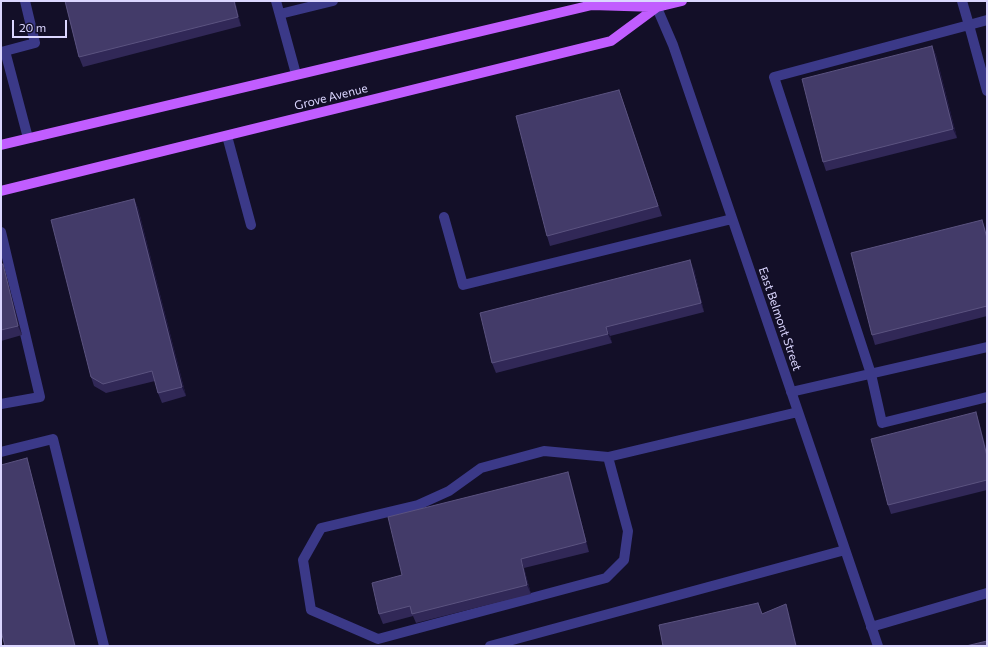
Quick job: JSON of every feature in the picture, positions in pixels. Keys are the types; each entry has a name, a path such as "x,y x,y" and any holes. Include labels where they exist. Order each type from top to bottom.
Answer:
{"main road":[{"name":"Grove Avenue","path":"1,145 592,5 656,4 682,1"},
{"name":"Grove Avenue","path":"1,191 611,41 656,4"}],"street":[{"path":"25,1 35,43 3,52 28,138"},
{"path":"276,1 296,74"},
{"path":"280,14 333,1"},
{"path":"962,1 987,91"},
{"name":"East Belmont Street","path":"656,4 673,45 878,646"},
{"path":"987,20 774,77 871,374 882,423 987,397"},
{"path":"227,136 251,225"},
{"path":"444,217 463,284 732,219"},
{"path":"1,232 40,397 1,404"},
{"path":"791,392 987,347"},
{"path":"608,457 628,531 624,560 606,578 378,639 311,610 303,560 321,528 418,505 449,491 481,468 544,451 608,457 798,412"},
{"path":"1,452 53,439 104,646"},
{"path":"490,646 845,550"},
{"path":"871,627 987,593"}],"building":[{"path":"65,1 234,1 238,17 79,57"},
{"path":"932,46 953,129 823,162 802,79"},
{"path":"619,90 658,206 547,236 516,116"},
{"path":"134,199 182,387 158,393 152,371 103,384 91,377 51,220"},
{"path":"982,220 987,238 987,306 872,335 851,253"},
{"path":"690,260 701,303 606,327 608,334 492,363 480,313"},
{"path":"3,264 18,326 1,330 1,265"},
{"path":"976,412 987,456 987,480 888,505 871,439"},
{"path":"27,458 75,646 5,646 1,631 1,465"},
{"path":"568,472 586,542 521,559 527,585 412,614 410,606 379,614 372,583 402,575 388,517"},
{"path":"758,603 762,614 786,604 796,646 663,646 659,625"},
{"path":"987,641 987,646 966,646"}]}
